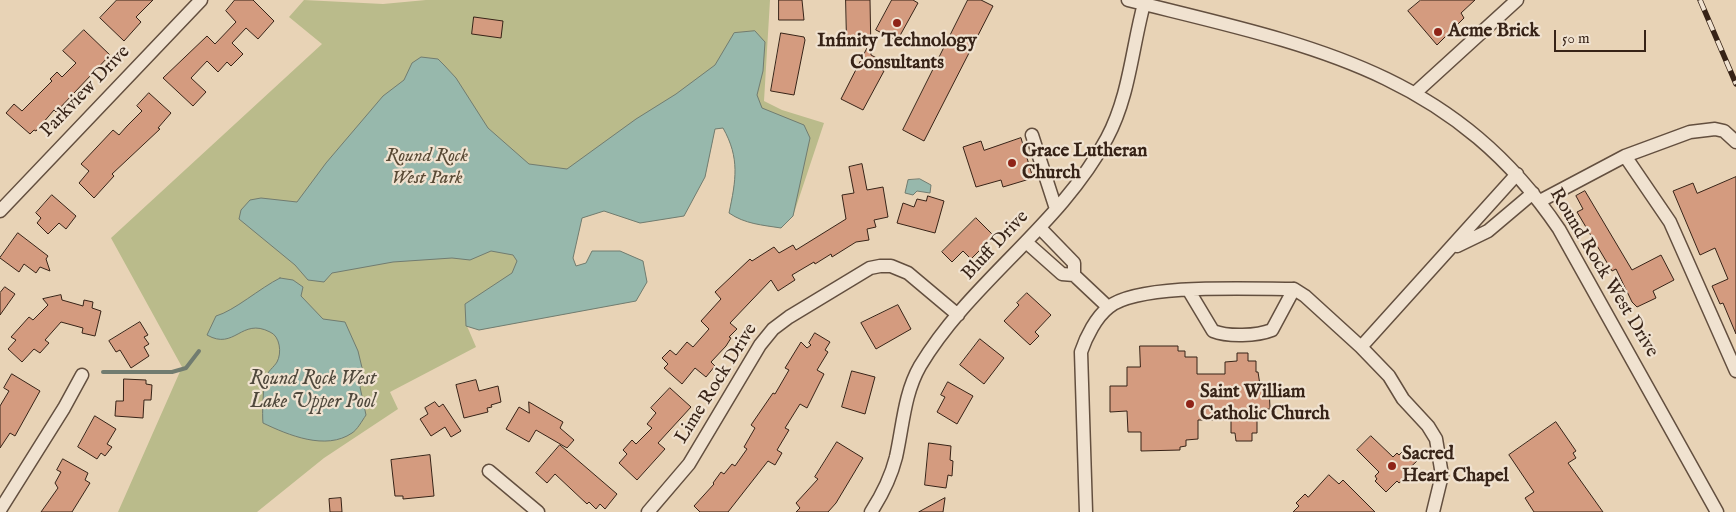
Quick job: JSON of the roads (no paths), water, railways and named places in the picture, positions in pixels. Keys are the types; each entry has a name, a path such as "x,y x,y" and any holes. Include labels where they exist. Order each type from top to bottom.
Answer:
{"street":[{"name":"Parkview Drive","path":"0,211 201,0"},
{"name":"Round Rock West Drive","path":"1128,0 1145,2 1328,52 1368,68 1415,93 1470,130 1496,152 1537,197 1591,284 1717,512"},
{"path":"1415,93 1517,0"},
{"name":"Bluff Drive","path":"872,512 889,478 896,458 912,384 920,367 958,316 1080,182 1110,132 1123,100 1145,2"},
{"path":"1451,250 1488,230 1537,197 1625,156 1703,129 1724,132 1736,142"},
{"path":"1032,135 1056,209"},
{"path":"1625,156 1670,222 1736,371"},
{"path":"1361,347 1451,250 1517,174"},
{"path":"1040,228 1074,263 1074,275"},
{"path":"1026,242 1062,274 1074,275 1108,307"},
{"name":"Lime Rock Drive","path":"648,512 689,464 760,345 773,329 788,317 870,268 891,266 908,273 958,316"},
{"path":"1188,291 1213,331 1219,334 1257,333 1272,330 1294,289"},
{"path":"1086,512 1081,352 1086,338 1108,307 1140,294 1294,289 1361,347 1389,376 1403,399 1428,426 1436,439 1442,475 1433,512"},
{"path":"0,510 64,408 82,375"},
{"path":"489,471 538,512"}],"water":[{"path":"755,31 765,42 763,71 757,95 762,108 804,125 810,138 793,216 781,228 747,222 729,213 735,180 734,159 723,128 715,129 705,177 684,216 640,223 604,211 582,218 573,258 576,266 586,263 592,251 620,251 643,261 647,282 636,301 479,330 466,326 465,304 512,273 517,261 513,255 491,251 470,260 452,258 393,262 332,273 324,282 308,280 295,265 239,219 241,210 250,200 261,198 297,202 326,163 383,96 404,80 412,63 421,57 438,59 456,78 488,128 529,164 567,169 715,65 734,33"},
{"path":"920,179 931,185 930,193 917,191 913,195 905,193 908,180"},
{"name":"Round Rock West Lake Upper Pool","path":"280,278 293,280 303,287 301,296 323,319 345,322 358,351 364,376 360,387 366,415 354,432 342,438 331,441 307,439 263,423 265,381 268,373 279,358 278,341 273,334 260,328 252,328 225,339 217,339 207,335 216,316 231,309"}],"waterway":[{"path":"103,372 172,372 186,368 199,351"}],"railway":[{"path":"1700,0 1736,84"}],"place":[{"name":"Infinity Technology Consultants","path":"897,23"},
{"name":"Acme Brick","path":"1438,32"},
{"name":"Grace Lutheran Church","path":"1012,163"},
{"name":"Saint William Catholic Church","path":"1190,404"},
{"name":"Sacred Heart Chapel","path":"1392,466"}],"park label":[{"name":"Round Rock West Park","path":"427,168"}]}
